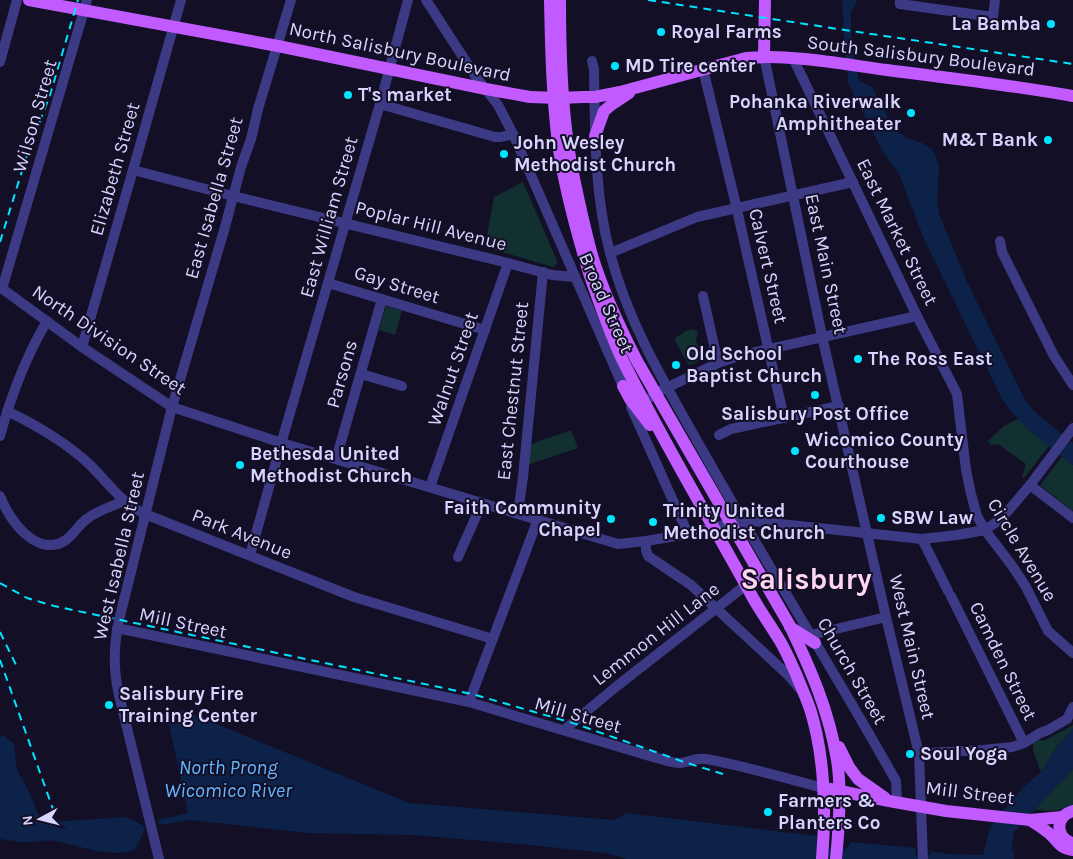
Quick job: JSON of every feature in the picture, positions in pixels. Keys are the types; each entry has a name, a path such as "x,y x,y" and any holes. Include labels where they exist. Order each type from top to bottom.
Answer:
{"main road":[{"name":"North Salisbury Boulevard","path":"28,0 86,5 173,26 486,90 530,97 589,97 634,89 746,58 764,56"},
{"path":"550,0 552,80 564,182 596,295 622,358 644,402 746,585 781,643 804,694 811,712 818,742 825,827 822,859"},
{"path":"560,0 564,116 572,174 589,243 604,288 621,329 637,361 661,391 730,524 790,626 808,664 832,732 848,767 858,779 893,802"},
{"name":"East Main Street","path":"764,56 765,0"},
{"name":"South Salisbury Boulevard","path":"764,56 862,66 1029,88 1073,96"},
{"path":"595,136 604,111 611,104 634,89"},
{"path":"623,386 630,399 675,459"},
{"path":"790,626 813,639"},
{"path":"832,732 839,791 836,859"},
{"name":"Mill Street","path":"823,788 946,811 993,816 1028,819 1068,814"},
{"path":"1068,814 1060,822 1060,828 1068,840"},
{"path":"1028,819 1052,835 1059,845 1073,850"},
{"name":"Mill Street","path":"1028,819 1049,826 1068,840"}],"street":[{"path":"0,62 17,0"},
{"name":"Elizabeth Street","path":"82,347 181,0"},
{"name":"East Isabella Street","path":"172,407 291,0"},
{"name":"East William Street","path":"250,556 346,224 408,0"},
{"name":"Broad Street","path":"426,0 476,77 498,105 513,134 688,534"},
{"path":"900,2 993,18 995,0"},
{"name":"Wilson Street","path":"1,288 86,5"},
{"name":"East Main Street","path":"764,56 822,336 868,534"},
{"name":"East Market Street","path":"792,58 957,394"},
{"name":"Church Street","path":"592,61 594,69 589,97 595,136 602,215 610,253 622,293 651,360 661,391 743,520 896,781 893,802"},
{"name":"Calvert Street","path":"703,70 784,418"},
{"path":"380,104 496,137 513,134"},
{"name":"Poplar Hill Avenue","path":"133,170 543,272 575,277"},
{"path":"610,253 687,220 853,182"},
{"path":"1000,241 1002,252 1045,340 1073,385"},
{"name":"Walnut Street","path":"430,487 508,263"},
{"name":"East Chestnut Street","path":"518,513 543,272"},
{"name":"Gay Street","path":"328,282 485,330"},
{"name":"North Division Street","path":"1,288 82,347 172,407 282,443 618,544 688,534 743,520 922,539 985,530"},
{"path":"704,296 718,364"},
{"name":"Parsons","path":"336,459 382,299"},
{"path":"644,402 661,391 718,364 742,355 918,316"},
{"path":"0,436 7,411 29,354 47,321"},
{"path":"361,374 402,386"},
{"name":"Circle Avenue","path":"957,394 966,470 978,516 985,530 1026,587 1048,631 1073,653"},
{"path":"719,435 731,429 839,406"},
{"name":"West Isabella Street","path":"159,859 115,677 114,652 117,628 172,407"},
{"name":"Park Avenue","path":"7,411 40,428 71,449 96,470 124,501 145,514 354,597 492,639"},
{"path":"985,530 1008,511 1072,430"},
{"path":"1030,485 1073,518"},
{"path":"0,496 14,522 35,541 49,545 64,541 86,519 124,501"},
{"path":"458,557 482,503"},
{"path":"469,702 538,519"},
{"name":"West Main Street","path":"868,534 919,754 923,856"},
{"name":"Camden Street","path":"922,539 1024,743"},
{"path":"646,541 648,556 691,585 789,676 804,694"},
{"name":"Lemmon Hill Lane","path":"564,730 746,585"},
{"path":"813,639 886,617"},
{"name":"Mill Street","path":"117,628 469,702 675,763 699,758 734,764 823,788"},
{"path":"919,754 1012,747 1024,743 1067,719 1073,707"}],"green space":[{"path":"523,182 558,263 553,267 485,247 494,197"},
{"path":"386,306 402,311 395,335 379,330"},
{"path":"694,329 698,332 696,340 701,355 698,362 689,365 674,339 686,331"},
{"path":"1018,419 1049,446 1024,478 1022,477 1026,464 998,444 991,445 988,441 1004,426"},
{"path":"571,430 578,448 527,465 529,445"},
{"path":"1062,457 1073,465 1073,511 1040,485"},
{"path":"1073,725 1073,728 1057,747 1041,772 1033,750 1033,743 1038,740 1043,741"},
{"path":"1073,769 1073,805 1056,811 1035,810 1038,806"}],"water":[{"path":"842,0 856,0 857,2 851,12 851,41 859,81 872,87 892,125 898,132 907,138 922,143 935,154 939,166 937,200 939,214 968,284 1025,400 1035,412 1073,443 1073,465 1024,426 1001,397 924,239 899,174 882,150 847,81"},
{"name":"North Prong Wicomico River","path":"180,709 409,803 615,820 626,813 817,836 819,846 846,849 851,842 915,848 916,856 931,855 930,851 948,854 983,855 990,828 1026,785 1041,772 1057,747 1073,728 1073,769 1014,832 1011,849 1014,852 1014,859 627,859 605,853 413,835 308,833 190,820 160,825 158,820 188,813 168,719"},
{"path":"3,735 14,744 17,770 38,814 51,822 126,817 143,825 145,829 134,850 115,853 50,841 18,842 0,839 0,737"}],"railway":[{"path":"0,242 26,158 50,95 78,0"},
{"path":"648,0 1073,64"},
{"path":"0,583 27,598 54,606 472,694 573,723 723,774"},
{"path":"0,632 18,669"},
{"path":"0,660 54,812"}],"place":[{"name":"La Bamba","path":"1051,24"},
{"name":"Royal Farms","path":"661,32"},
{"name":"MD Tire center","path":"615,66"},
{"name":"T's market","path":"348,95"},
{"name":"Pohanka Riverwalk Amphitheater","path":"911,113"},
{"name":"M&T Bank","path":"1048,140"},
{"name":"John Wesley Methodist Church","path":"504,154"},
{"name":"The Ross East","path":"858,359"},
{"name":"Old School Baptist Church","path":"676,365"},
{"name":"Salisbury Post Office","path":"815,395"},
{"name":"Wicomico County Courthouse","path":"795,451"},
{"name":"Bethesda United Methodist Church","path":"240,465"},
{"name":"SBW Law","path":"881,518"},
{"name":"Faith Community Chapel","path":"611,519"},
{"name":"Trinity United Methodist Church","path":"653,522"},
{"name":"Salisbury Fire Training Center","path":"109,705"},
{"name":"Soul Yoga","path":"910,754"},
{"name":"Farmers & Planters Co","path":"768,812"}],"district":[{"name":"Salisbury","path":"806,579"}]}
